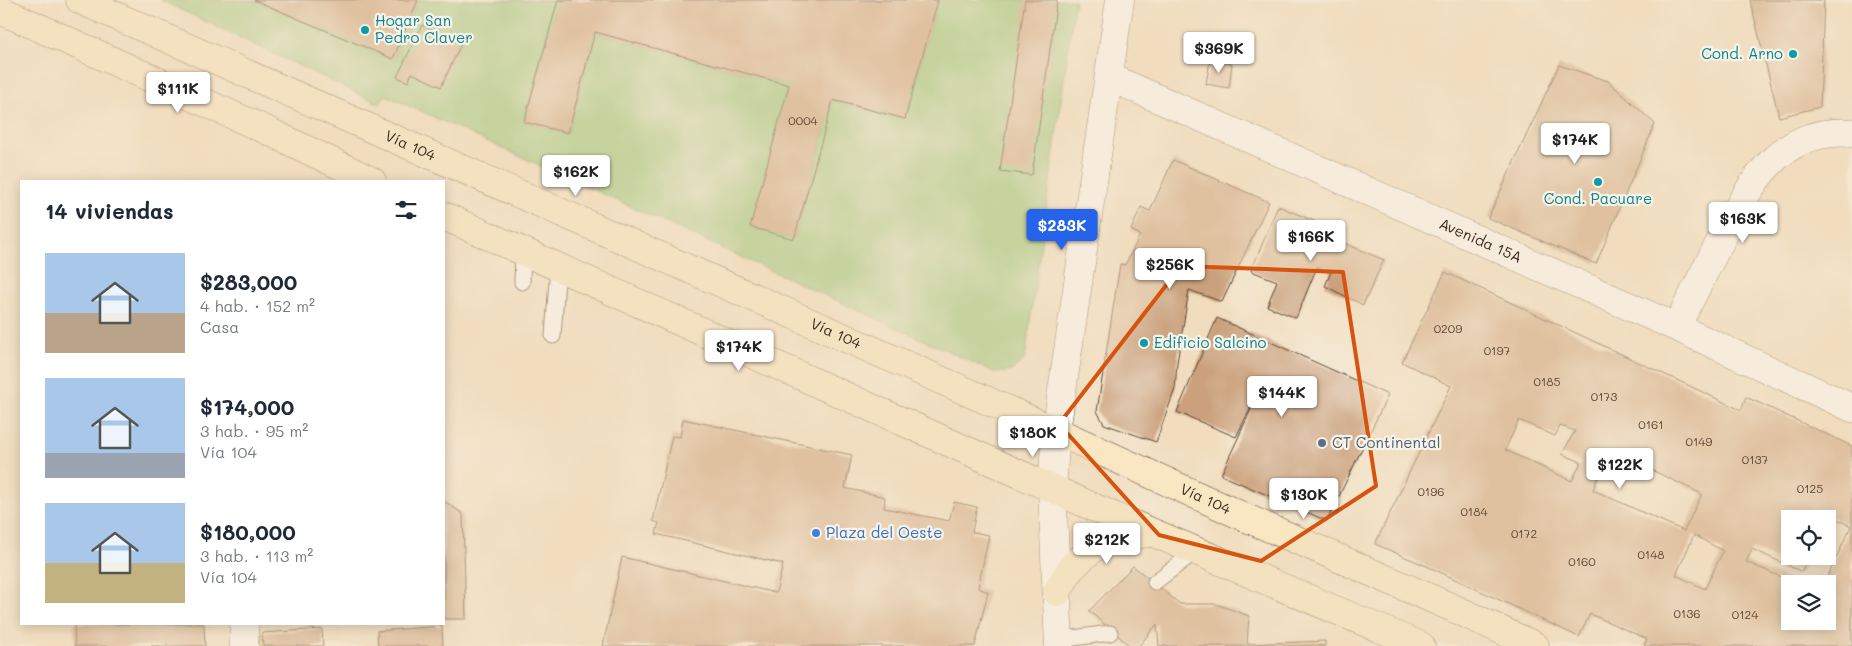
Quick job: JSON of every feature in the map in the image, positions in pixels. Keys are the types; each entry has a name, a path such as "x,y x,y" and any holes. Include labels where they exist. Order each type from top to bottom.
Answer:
{"main road":[{"name":"Vía 104","path":"80,0 1056,431 1535,646"},
{"path":"0,10 268,131 370,180"},
{"path":"445,216 1154,533 1421,646"},
{"path":"1057,592 1071,568 1092,549 1116,536 1154,533"}],"street":[{"path":"1059,643 1052,488 1056,431 1120,0"},
{"name":"Avenida 15A","path":"1109,77 1676,327 1852,408"},
{"path":"1676,327 1747,191 1760,173 1775,157 1795,144 1823,135 1852,133"},
{"path":"244,625 244,646"}],"lane":[{"path":"522,282 523,252"},
{"path":"553,336 558,267"},
{"path":"1155,582 1196,551"},
{"path":"1059,643 1110,633"}],"highlighted area":[{"path":"1181,266 1343,272 1376,486 1261,561 1159,535 1059,424"}],"green space":[{"path":"160,0 254,0 393,59 418,0 558,0 524,122 568,133 595,32 789,85 751,227 794,239 833,100 905,119 938,0 1075,0 1025,359 1011,371 996,373 385,95 380,104"}],"building":[{"name":"Hogar San Pedro Claver","path":"254,0 418,0 393,59"},
{"path":"558,0 938,0 905,119 833,100 794,239 750,227 789,85 595,32 568,133 524,122"},
{"path":"1025,0 1057,0 1032,175 1000,171"},
{"name":"Cond. Arno","path":"1750,0 1824,0 1820,107 1779,117"},
{"path":"422,25 461,44 441,87 412,73 408,82 397,77"},
{"path":"1210,61 1232,64 1229,88 1206,84"},
{"path":"1559,65 1608,81 1655,124 1596,264 1488,218"},
{"path":"1173,160 1269,202 1222,302 1189,290 1177,363 1175,389 1156,442 1104,424 1097,411 1120,264 1125,265 1140,235 1131,230 1141,207 1150,211"},
{"path":"1278,206 1333,229 1330,237 1384,260 1363,305 1325,286 1331,272 1317,267 1296,318 1267,306 1277,281 1251,271"},
{"path":"1445,272 1741,410 1746,397 1852,446 1852,646 1644,646 1647,639 1590,614 1579,637 1375,544 1451,386 1402,362","holes":["1519,420 1555,436 1560,426 1575,431 1562,454 1581,462 1572,481 1505,450","1604,462 1632,475 1637,463 1702,494 1684,531 1593,490","1781,510 1836,510 1836,518 1851,526 1836,558 1836,565 1833,565 1828,575 1836,575 1836,630 1781,630 1781,577 1746,562 1752,549 1781,562","1694,535 1723,551 1705,589 1676,575"]},
{"path":"1217,318 1388,395 1327,521 1221,475 1265,379 1236,437 1177,412"},
{"name":"Plaza del Oeste","path":"683,419 852,455 845,488 885,497 884,508 949,521 954,502 977,507 972,532 989,535 978,588 988,592 975,646 603,646 622,557 776,593 783,564 656,534 659,523 653,521 672,436 680,437"},
{"path":"445,502 463,514 466,619 445,619"},
{"path":"1787,565 1805,565 1802,572"},
{"path":"1133,566 1180,604 1216,604 1249,616 1247,644 1325,641 1325,646 1159,646 1157,624 1139,646 1130,646 1089,611"},
{"path":"74,625 204,625 205,646 75,646"},
{"path":"442,626 443,646 378,646 377,631"},
{"path":"322,629 323,646 263,646 262,633"}],"place":[{"name":"Hogar San Pedro Claver","path":"365,30"},
{"name":"Cond. Arno","path":"1793,54"},
{"name":"Cond. Pacuare","path":"1598,182"},
{"name":"Edificio Salcino","path":"1144,343"},
{"name":"CT Continental","path":"1322,443"},
{"name":"Plaza del Oeste","path":"816,533"}]}
